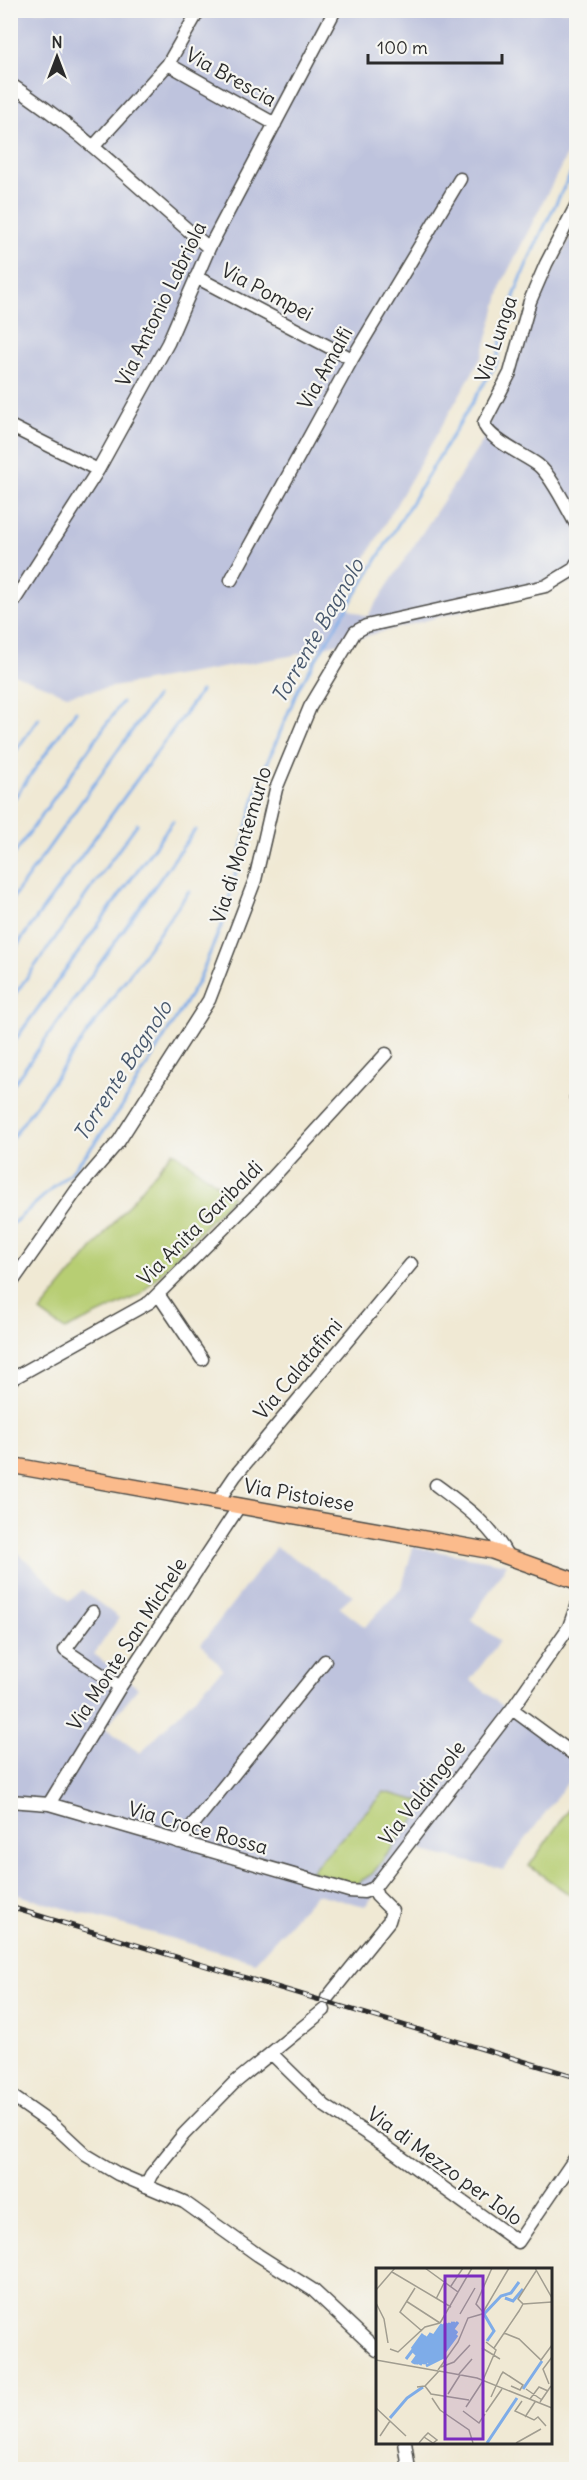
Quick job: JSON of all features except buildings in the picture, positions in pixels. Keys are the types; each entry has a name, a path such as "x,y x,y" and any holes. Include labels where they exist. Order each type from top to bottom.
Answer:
{"main road":[{"name":"Via Pistoiese","path":"10,1465 492,1551 576,1581"}],"street":[{"name":"Via Brescia","path":"93,146 168,64 199,10"},
{"name":"Via Antonio Labriola","path":"10,607 98,470 168,343 209,248 335,10"},
{"name":"Via Brescia","path":"168,64 275,124"},
{"path":"10,84 45,106 209,248"},
{"name":"Via Amalfi","path":"231,580 352,359 460,179"},
{"name":"Via Lunga","path":"576,206 530,301 510,373 484,423 496,438 541,467 576,524"},
{"name":"Via Pompei","path":"196,277 352,359"},
{"path":"10,426 98,470"},
{"name":"Via di Montemurlo","path":"10,1285 76,1191 119,1141 209,1000 255,880 276,789 310,707 355,632 366,626 546,586 574,569 576,564"},
{"name":"Via Anita Garibaldi","path":"10,1380 143,1307 158,1294 253,1199 386,1054"},
{"name":"Via Calatafimi","path":"218,1501 235,1476 411,1264"},
{"path":"158,1294 202,1359"},
{"path":"436,1485 480,1519 500,1543 508,1557"},
{"name":"Via Monte San Michele","path":"49,1804 120,1687 240,1505"},
{"name":"Via Valdingole","path":"374,1888 512,1709 569,1627 576,1607"},
{"path":"93,1612 65,1650 120,1687"},
{"path":"179,1842 325,1661"},
{"path":"512,1709 576,1756"},
{"name":"Via Croce Rossa","path":"10,1801 49,1804 349,1891 364,1892 374,1888"},
{"path":"146,2186 151,2175 184,2134 232,2084 272,2054 326,2004 389,1922 392,1911 377,1896 374,1888"},
{"name":"Via di Mezzo per Iolo","path":"272,2054 325,2106 384,2145 518,2242 576,2157"},
{"path":"10,2095 57,2128 86,2155 118,2174 184,2202 258,2256 313,2290 376,2349"},
{"path":"405,2444 409,2469"}],"shaded area":[{"path":"10,11 576,11 576,137 503,281 482,356 339,604 367,617 482,442 524,330 576,226 576,581 290,656 67,695 11,673"},
{"path":"10,1545 69,1601 82,1590 119,1618 94,1654 138,1688 105,1728 140,1753 223,1669 201,1644 276,1547 353,1595 339,1607 365,1627 402,1587 413,1547 507,1564 471,1620 500,1641 470,1680 576,1764 576,1771 503,1870 415,1849 365,1906 316,1894 255,1962 11,1893"}],"green space":[{"path":"173,1151 233,1196 140,1295 65,1330 40,1312"},
{"path":"384,1792 427,1803 372,1874 356,1884 311,1871"},
{"path":"573,1803 576,1806 576,1899 529,1866"}],"waterway":[{"name":"Torrente Bagnolo","path":"10,1226 70,1173 87,1153 121,1108 198,982 224,919 258,785 299,687 497,362 509,310 518,285 576,164"},
{"path":"10,955 201,691"},
{"path":"10,902 156,697"},
{"path":"10,860 122,702"},
{"path":"10,804 76,711"},
{"path":"10,759 39,718"},
{"path":"10,1047 173,821"},
{"path":"10,1001 137,824"},
{"path":"10,1089 195,830"},
{"path":"10,1141 189,891"}],"railway":[{"path":"10,1907 576,2077"}]}
